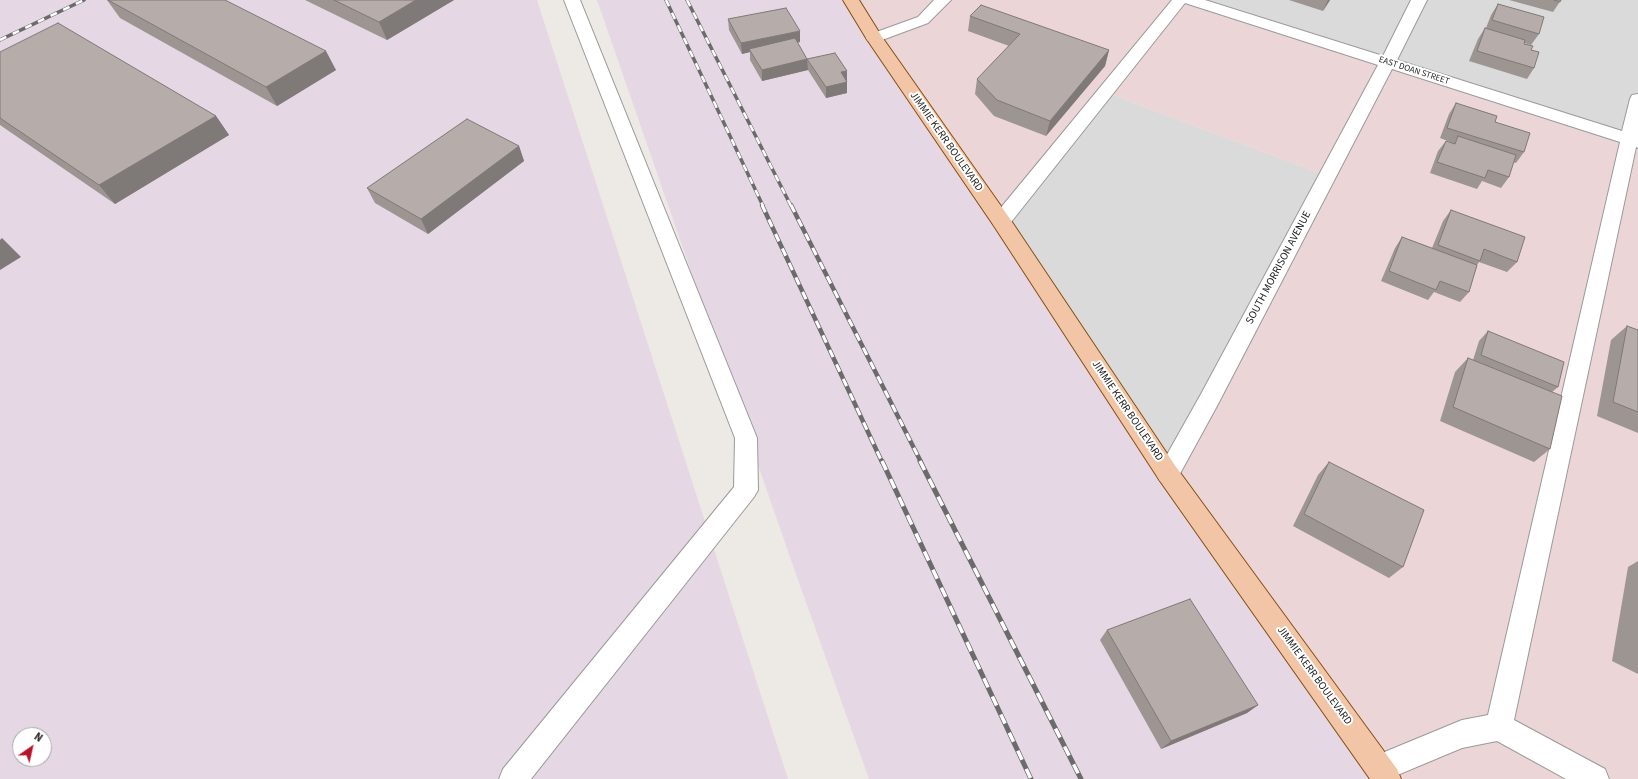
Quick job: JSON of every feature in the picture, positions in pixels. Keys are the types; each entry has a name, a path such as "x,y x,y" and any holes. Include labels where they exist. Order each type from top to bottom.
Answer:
{"main road":[{"name":"JIMMIE KERR BOULEVARD","path":"843,0 874,38"},
{"name":"JIMMIE KERR BOULEVARD","path":"851,0 874,38 1001,221 1168,474 1384,773"}],"street":[{"path":"513,779 746,490 746,438 572,0"},
{"path":"874,38 923,20 944,0"},
{"path":"1001,221 1180,0"},
{"name":"EAST DOAN STREET","path":"1190,0 1634,141"},
{"name":"SOUTH MORRISON AVENUE","path":"1168,474 1209,400 1388,62 1419,0"},
{"path":"1499,727 1634,141 1638,99"},
{"path":"1384,773 1462,734 1499,727 1595,779"}],"shaded area":[{"path":"0,0 537,0 788,779 0,779"},
{"path":"597,0 845,0 1388,779 869,779 791,560"},
{"path":"845,0 1193,0 1629,139 1638,99 1638,779 1387,779 1168,474 1327,176 1105,92 1001,221"},
{"path":"1193,0 1638,0 1638,99 1629,139"},
{"path":"1105,92 1327,176 1168,474 1001,221"}],"building":[{"path":"108,0 225,0 326,51 266,87"},
{"path":"334,0 416,0 379,22"},
{"path":"1498,4 1544,17 1539,34 1492,20"},
{"path":"981,5 1109,50 1050,121 997,100 977,79 1020,34 970,16"},
{"path":"786,8 800,31 741,43 728,19"},
{"path":"58,23 216,116 99,185 0,118 0,52"},
{"path":"1485,28 1525,40 1524,44 1533,46 1531,50 1539,52 1534,68 1477,51"},
{"path":"795,38 807,59 762,70 749,49"},
{"path":"835,53 847,71 841,72 847,82 826,87 807,59"},
{"path":"1456,103 1497,116 1495,122 1530,133 1524,152 1447,128"},
{"path":"467,119 519,146 421,219 367,188"},
{"path":"1458,136 1516,155 1509,177 1488,170 1485,178 1437,162 1446,141 1455,144"},
{"path":"1451,210 1525,237 1517,262 1484,249 1480,261 1438,245"},
{"path":"1402,237 1477,265 1469,292 1440,281 1436,290 1389,271"},
{"path":"1627,326 1638,330 1638,412 1613,402"},
{"path":"1488,331 1564,362 1558,387 1481,355"},
{"path":"1468,358 1562,396 1550,449 1453,407"},
{"path":"1329,462 1424,510 1403,567 1304,514"},
{"path":"1190,599 1258,705 1171,741 1107,630"}],"railway":[{"path":"0,40 84,0"},
{"path":"666,0 763,206"},
{"path":"687,0 791,206"},
{"path":"762,205 882,462"},
{"path":"791,205 921,462"},
{"path":"882,461 1031,779"},
{"path":"920,461 1081,779"}]}
